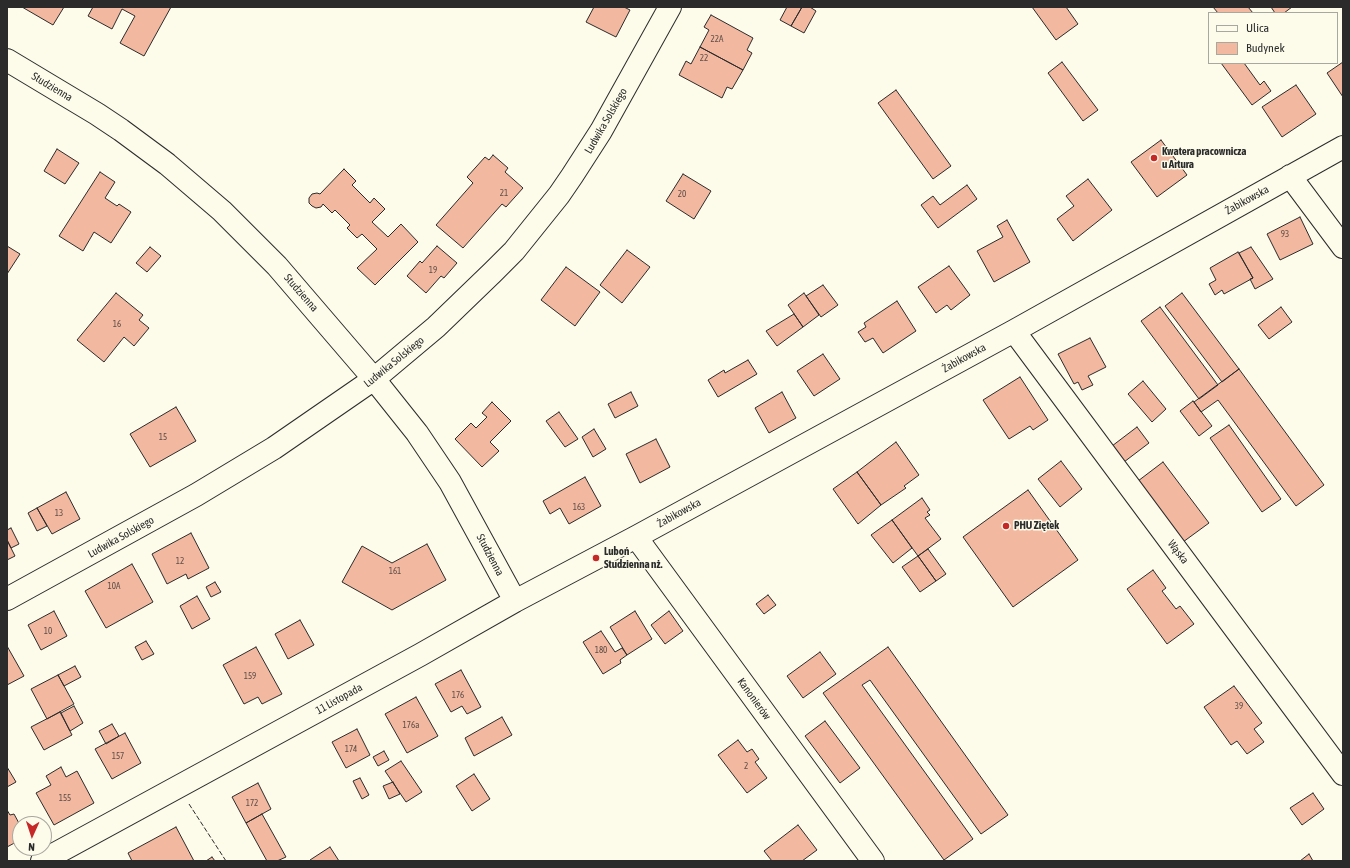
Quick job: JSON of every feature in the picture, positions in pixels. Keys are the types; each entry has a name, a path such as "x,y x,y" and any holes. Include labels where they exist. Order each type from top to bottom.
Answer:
{"street":[{"name":"Ludwika Solskiego","path":"7,599 224,479 297,433 374,379 436,327 466,300 514,250 544,215 597,138 619,101 670,7"},
{"name":"Studzienna","path":"7,60 121,130 172,168 205,195 277,266 374,379 433,456 450,482 515,601"},
{"name":"Żabikowska","path":"636,537 1014,331 1290,176 1343,148"},
{"path":"1290,176 1343,247"},
{"name":"Wąska","path":"1014,331 1343,774"},
{"name":"11 Listopada","path":"42,861 515,601 636,537"},
{"name":"Kanonierów","path":"636,537 867,859"}],"building":[{"path":"22,7 64,7 53,25"},
{"path":"93,7 171,7 144,56 120,43 135,16 122,9 112,29 88,16"},
{"path":"594,7 624,7 630,10 616,37 586,22"},
{"path":"787,7 802,7 791,26 780,20"},
{"path":"802,7 810,7 816,11 804,33 791,26"},
{"path":"1032,7 1066,7 1078,24 1056,40"},
{"path":"1213,7 1248,7 1252,12 1217,12"},
{"path":"1271,7 1292,7 1285,12 1274,12"},
{"path":"711,15 753,38 747,50 752,53 743,70 700,47 709,30 704,27"},
{"path":"700,47 743,70 732,89 727,87 722,98 679,75 686,61 691,64"},
{"path":"1062,62 1098,110 1083,121 1048,73"},
{"path":"1343,62 1343,97 1327,73"},
{"path":"1222,64 1245,64 1260,85 1264,81 1271,91 1252,105"},
{"path":"1296,85 1316,114 1282,137 1262,107"},
{"path":"896,90 951,166 933,179 878,103"},
{"path":"1161,140 1187,175 1157,197 1131,162"},
{"path":"57,149 79,163 65,184 44,171"},
{"path":"493,155 508,168 505,172 523,188 506,207 502,204 463,248 436,225 473,183 467,177 485,157 489,160"},
{"path":"344,169 356,181 352,185 370,203 374,198 385,209 372,222 388,237 401,224 418,242 375,285 357,268 377,249 362,234 357,238 347,228 350,225 335,210 332,213 323,204 321,207 316,208 309,203 309,198 312,194 320,194"},
{"path":"100,172 115,182 105,198 117,206 119,204 131,212 111,243 94,232 83,251 59,236"},
{"path":"683,174 711,191 694,219 666,201"},
{"path":"1088,179 1112,210 1073,241 1057,219 1074,206 1066,196"},
{"path":"967,185 977,199 938,228 921,205 933,196 940,205"},
{"path":"1300,217 1313,244 1280,260 1267,234"},
{"path":"1007,220 1030,262 994,282 977,251 1003,237 997,226"},
{"path":"7,246 20,254 7,274"},
{"path":"437,246 457,263 444,278 441,276 426,293 407,276 420,261 422,263"},
{"path":"150,247 161,256 147,272 136,263"},
{"path":"1251,247 1273,279 1255,289 1250,279 1253,278 1239,253"},
{"path":"627,250 650,267 622,303 600,285"},
{"path":"1238,252 1253,278 1224,294 1222,290 1215,295 1209,284 1216,280 1210,268"},
{"path":"949,266 970,295 951,310 947,305 936,313 918,287"},
{"path":"566,267 600,292 575,326 541,300"},
{"path":"823,285 838,305 821,317 806,296"},
{"path":"116,293 143,315 139,320 149,328 134,346 124,337 104,362 77,340"},
{"path":"804,293 819,315 803,327 788,305"},
{"path":"1182,293 1239,369 1222,382 1165,306"},
{"path":"897,301 916,331 883,353 873,338 865,342 858,332 866,327 864,323"},
{"path":"1160,307 1218,385 1199,399 1141,321"},
{"path":"1281,307 1292,322 1269,339 1258,325"},
{"path":"794,314 803,327 777,346 766,331"},
{"path":"1090,338 1106,367 1088,376 1093,385 1082,390 1078,382 1074,384 1058,354"},
{"path":"823,354 840,379 814,396 797,371"},
{"path":"748,360 757,374 718,397 708,380 724,370 725,373"},
{"path":"1239,369 1324,485 1296,506 1218,400 1201,412 1194,402"},
{"path":"1020,377 1048,420 1033,430 1030,426 1009,439 983,400"},
{"path":"1143,381 1166,409 1152,422 1128,394"},
{"path":"631,392 638,406 615,418 608,404"},
{"path":"782,392 796,418 769,433 755,408"},
{"path":"1193,401 1212,426 1199,436 1180,411"},
{"path":"492,402 511,421 490,442 499,451 482,467 455,439 471,423 476,428 487,417 482,413"},
{"path":"176,407 196,441 150,467 130,434"},
{"path":"559,412 578,439 565,447 546,421"},
{"path":"1229,425 1281,499 1262,512 1210,438"},
{"path":"1137,427 1149,443 1124,462 1112,446"},
{"path":"594,429 606,449 593,457 582,437"},
{"path":"656,439 670,467 640,483 626,454"},
{"path":"896,442 919,475 904,486 906,488 881,505 857,472"},
{"path":"1061,461 1082,489 1060,507 1038,479"},
{"path":"1163,462 1209,523 1183,542 1138,481"},
{"path":"857,472 881,505 858,524 833,489"},
{"path":"585,477 601,506 569,524 560,508 550,514 543,501"},
{"path":"1028,490 1078,560 1013,607 963,537"},
{"path":"66,492 80,519 52,534 37,508"},
{"path":"922,498 930,510 927,512 930,515 925,518 941,539 918,556 892,520"},
{"path":"37,508 47,526 37,531 28,513"},
{"path":"892,520 912,548 893,563 871,535"},
{"path":"11,528 19,544 11,548 7,540 7,530"},
{"path":"191,533 209,568 188,579 186,574 167,584 152,554"},
{"path":"7,540 15,556 7,560"},
{"path":"427,544 446,580 392,610 342,582 362,546 392,563"},
{"path":"928,549 946,574 936,581 918,556"},
{"path":"918,556 936,581 920,592 902,567"},
{"path":"132,564 153,602 106,628 85,591"},
{"path":"1153,570 1166,588 1162,591 1176,609 1180,606 1194,624 1167,644 1127,589"},
{"path":"215,582 221,592 211,597 206,587"},
{"path":"768,595 776,605 764,614 756,604"},
{"path":"197,596 210,619 192,629 180,606"},
{"path":"54,611 67,636 41,650 28,625"},
{"path":"635,611 652,639 627,655 610,627"},
{"path":"669,611 683,631 665,644 651,625"},
{"path":"300,620 314,645 288,659 275,634"},
{"path":"601,631 615,652 622,648 627,655 620,660 621,663 603,674 583,642"},
{"path":"146,641 154,654 142,660 135,647"},
{"path":"7,646 24,676 7,685"},
{"path":"256,647 282,694 262,704 258,697 244,704 223,665"},
{"path":"888,647 1008,815 981,834 870,680 862,685 973,839 944,860 823,693"},
{"path":"820,652 836,674 803,698 787,676"},
{"path":"75,666 81,677 64,686 58,675"},
{"path":"461,670 481,707 467,714 462,706 451,712 435,684"},
{"path":"58,675 74,704 47,719 31,689"},
{"path":"1234,686 1262,723 1254,729 1264,742 1247,754 1237,741 1231,745 1204,707"},
{"path":"416,697 438,736 407,753 385,714"},
{"path":"74,706 83,723 70,731 61,713"},
{"path":"60,712 72,735 44,750 31,727"},
{"path":"502,717 512,735 474,756 465,738"},
{"path":"825,721 860,768 840,783 805,736"},
{"path":"112,724 119,736 106,744 99,731"},
{"path":"357,729 370,755 346,768 332,742"},
{"path":"125,733 141,763 112,779 95,749"},
{"path":"738,740 747,752 752,749 759,759 755,762 767,778 747,793 718,755"},
{"path":"384,751 389,760 378,766 373,757"},
{"path":"401,761 422,792 406,802 385,771"},
{"path":"7,767 16,782 7,787"},
{"path":"61,767 66,777 77,771 94,803 54,825 52,816 49,816 36,793 51,785 46,776"},
{"path":"474,774 490,799 472,811 456,786"},
{"path":"360,778 369,795 362,799 353,781"},
{"path":"393,782 400,794 389,799 383,786"},
{"path":"258,783 271,809 246,823 232,797"},
{"path":"1313,793 1324,809 1302,825 1290,808"},
{"path":"7,810 10,815 14,814 15,816 12,816 12,844 7,847"},
{"path":"262,814 286,857 277,861 267,861 246,823"},
{"path":"798,825 817,850 802,861 772,861 764,851"},
{"path":"176,827 194,861 132,861 128,853"},
{"path":"330,847 339,861 310,860"},
{"path":"1309,854 1313,861 1300,861"},
{"path":"212,857 215,861 206,861"}],"fence":[{"path":"189,804 226,861"}],"place":[{"name":"Kwatera pracownicza u Artura","path":"1154,158"},
{"name":"PHU Ziętek","path":"1006,526"},
{"name":"Luboń Studzienna nż.","path":"596,558"}]}
